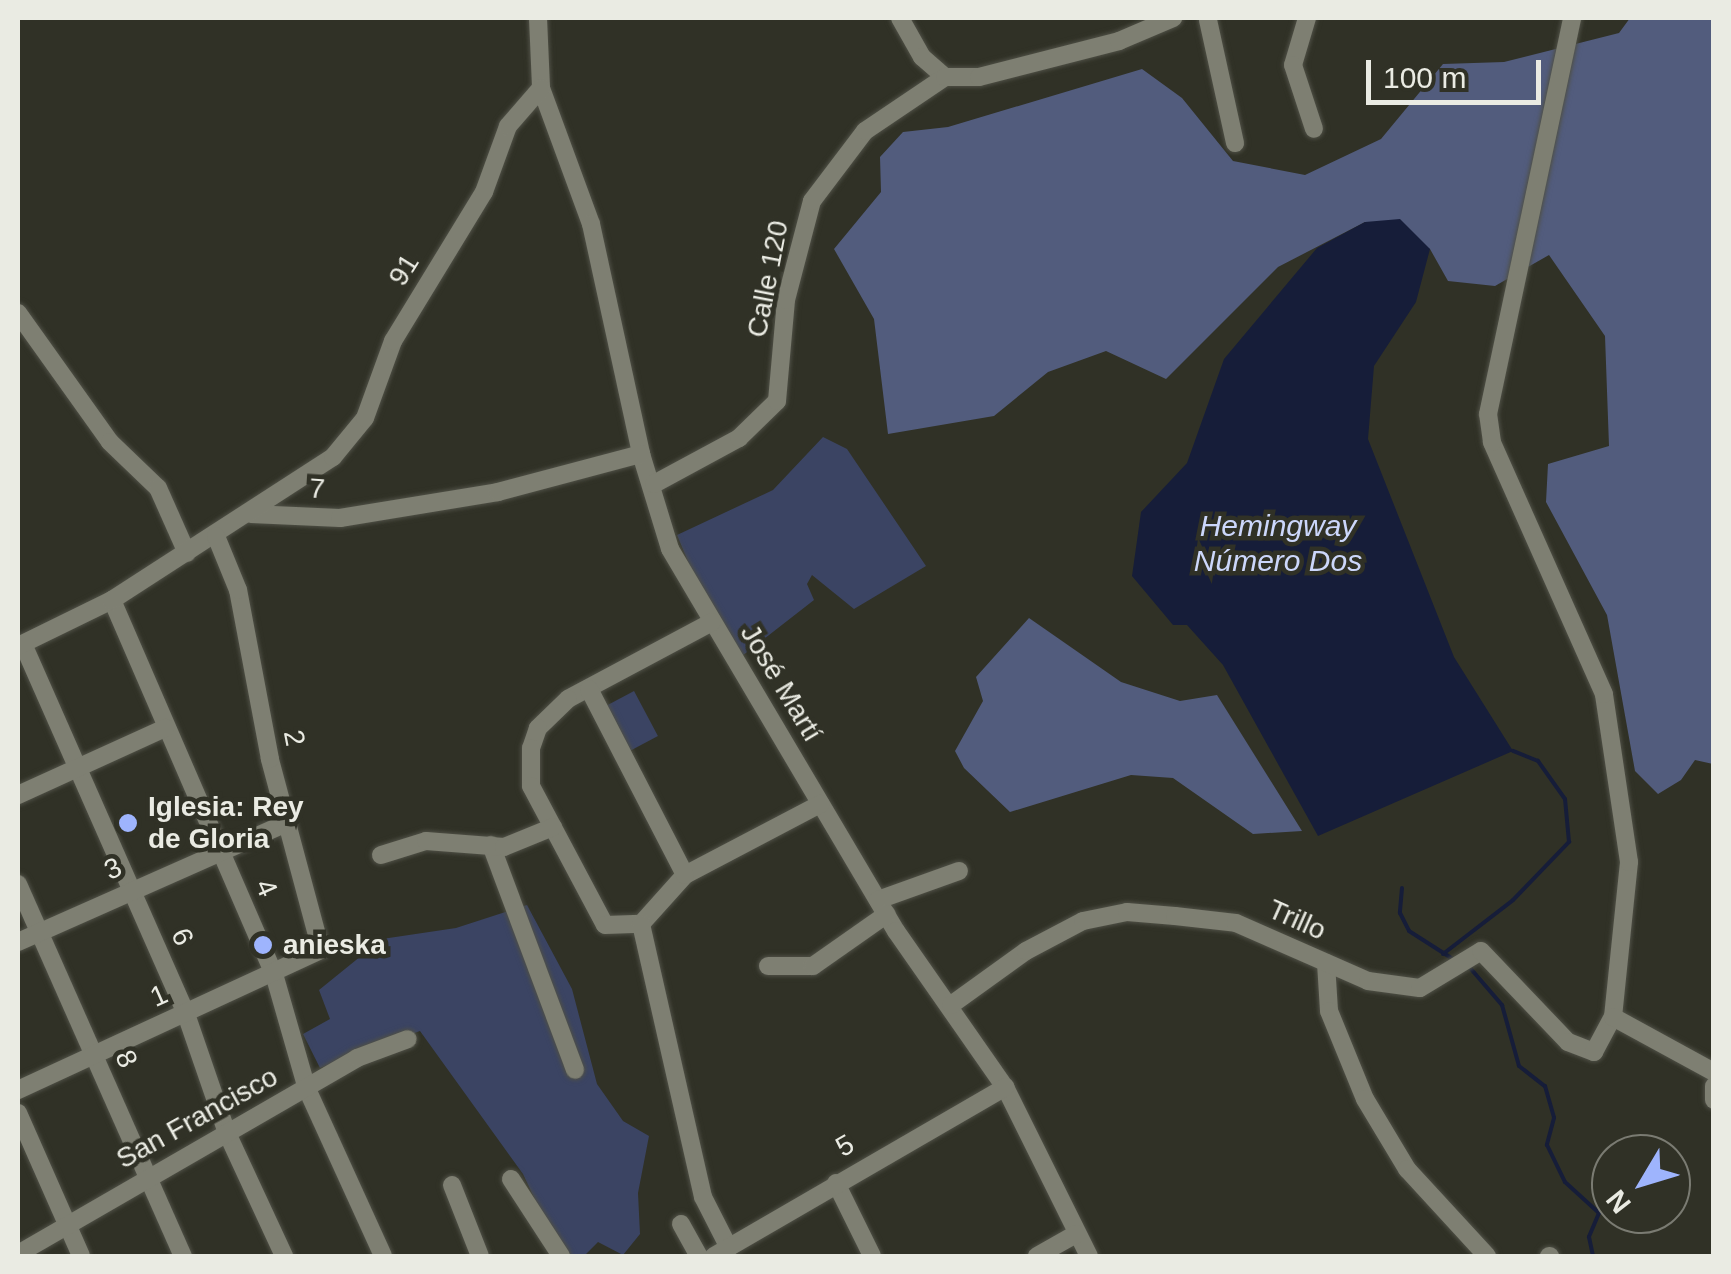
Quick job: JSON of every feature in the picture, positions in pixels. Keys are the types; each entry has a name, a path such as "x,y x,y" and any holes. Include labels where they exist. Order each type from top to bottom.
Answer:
{"street":[{"path":"538,18 542,88"},
{"path":"900,18 922,57 945,77"},
{"name":"Calle 120","path":"654,484 738,438 777,401 786,300 812,201 865,131 945,77 979,77 1119,41 1173,18"},
{"path":"1211,18 1235,143"},
{"path":"1307,18 1293,65 1314,128"},
{"path":"1572,18 1488,414 1492,442 1604,694 1629,862 1613,1017 1714,1072"},
{"name":"José Martí","path":"542,88 591,224 641,454 654,484 670,549 882,908 1005,1087 1089,1256"},
{"name":"91","path":"251,514 334,457 365,418 393,342 484,192 508,126 542,88"},
{"path":"18,312 110,442 158,488 187,553"},
{"name":"7","path":"251,514 340,518 498,492 641,454"},
{"path":"20,645 112,600 135,580 251,514"},
{"name":"2","path":"216,536 238,590 286,823 321,950"},
{"name":"4","path":"112,600 164,728 274,974 306,1089 384,1256"},
{"path":"712,622 590,689 538,728 531,748 531,786 606,924 641,924 685,876 820,804"},
{"name":"6","path":"20,645 186,1014 227,1134 284,1256"},
{"path":"590,689 685,876"},
{"path":"18,794 164,728"},
{"name":"3","path":"18,942 286,823"},
{"path":"381,856 426,840 520,844 553,827"},
{"path":"491,845 575,1070"},
{"path":"768,966 813,966 882,908 958,872"},
{"name":"8","path":"18,884 183,1256"},
{"name":"Trillo","path":"951,1005 1026,951 1083,921 1127,912 1236,924 1368,981 1420,988 1482,951 1568,1042 1594,1052 1613,1017"},
{"path":"641,924 703,1198 721,1252"},
{"name":"1","path":"18,1090 321,950"},
{"path":"1326,963 1330,1011 1366,1098 1407,1168 1487,1256"},
{"name":"San Francisco","path":"18,1254 357,1058 408,1040"},
{"path":"1714,1086 1714,1100"},
{"name":"5","path":"721,1252 1005,1087"},
{"path":"18,1113 81,1256"},
{"path":"511,1179 561,1256"},
{"path":"836,1183 872,1256"},
{"path":"452,1185 480,1256"},
{"path":"681,1224 699,1256"},
{"path":"1037,1256 1076,1234"},
{"path":"44,1256 45,1237"}],"shaded area":[{"path":"1630,18 1713,18 1713,764 1695,760 1681,780 1658,794 1635,771 1607,615 1546,502 1548,464 1609,446 1605,336 1549,255 1495,286 1448,281 1430,249 1365,222 1278,267 1166,379 1106,351 1048,372 994,416 888,434 874,319 834,249 881,192 880,157 903,132 948,127 1142,69 1182,98 1233,161 1305,175 1381,139 1443,64 1504,62 1619,33"},
{"path":"823,437 847,449 926,566 854,609 812,575 807,584 814,600 742,656 703,598 677,535 773,490"},
{"path":"1029,618 1121,682 1180,701 1217,695 1302,831 1253,834 1173,778 1131,775 1010,812 964,768 955,751 983,701 976,677"},
{"path":"634,691 658,736 629,752 605,706"},
{"path":"527,905 572,989 597,1084 623,1121 649,1136 638,1193 640,1234 623,1255 598,1242 584,1256 572,1256 551,1234 523,1174 420,1031 320,1068 303,1034 330,1019 319,990 382,939 456,928"}],"water":[{"name":"Hemingway Número Dos","path":"1400,219 1430,249 1416,302 1374,366 1368,439 1454,657 1513,751 1318,836 1223,665 1187,625 1173,625 1132,576 1141,512 1187,463 1224,359 1317,248 1365,222"}],"waterway":[{"path":"1443,954 1513,900 1569,842 1565,799 1538,761 1513,751"},
{"path":"1402,888 1400,913 1409,931 1453,959"},
{"path":"1471,969 1502,1005 1519,1066 1545,1086 1554,1118 1547,1145 1565,1182 1599,1213 1589,1237 1593,1256"}],"place":[{"name":"Iglesia: Rey de Gloria","path":"128,823"},
{"name":"anieska","path":"263,945"}]}
